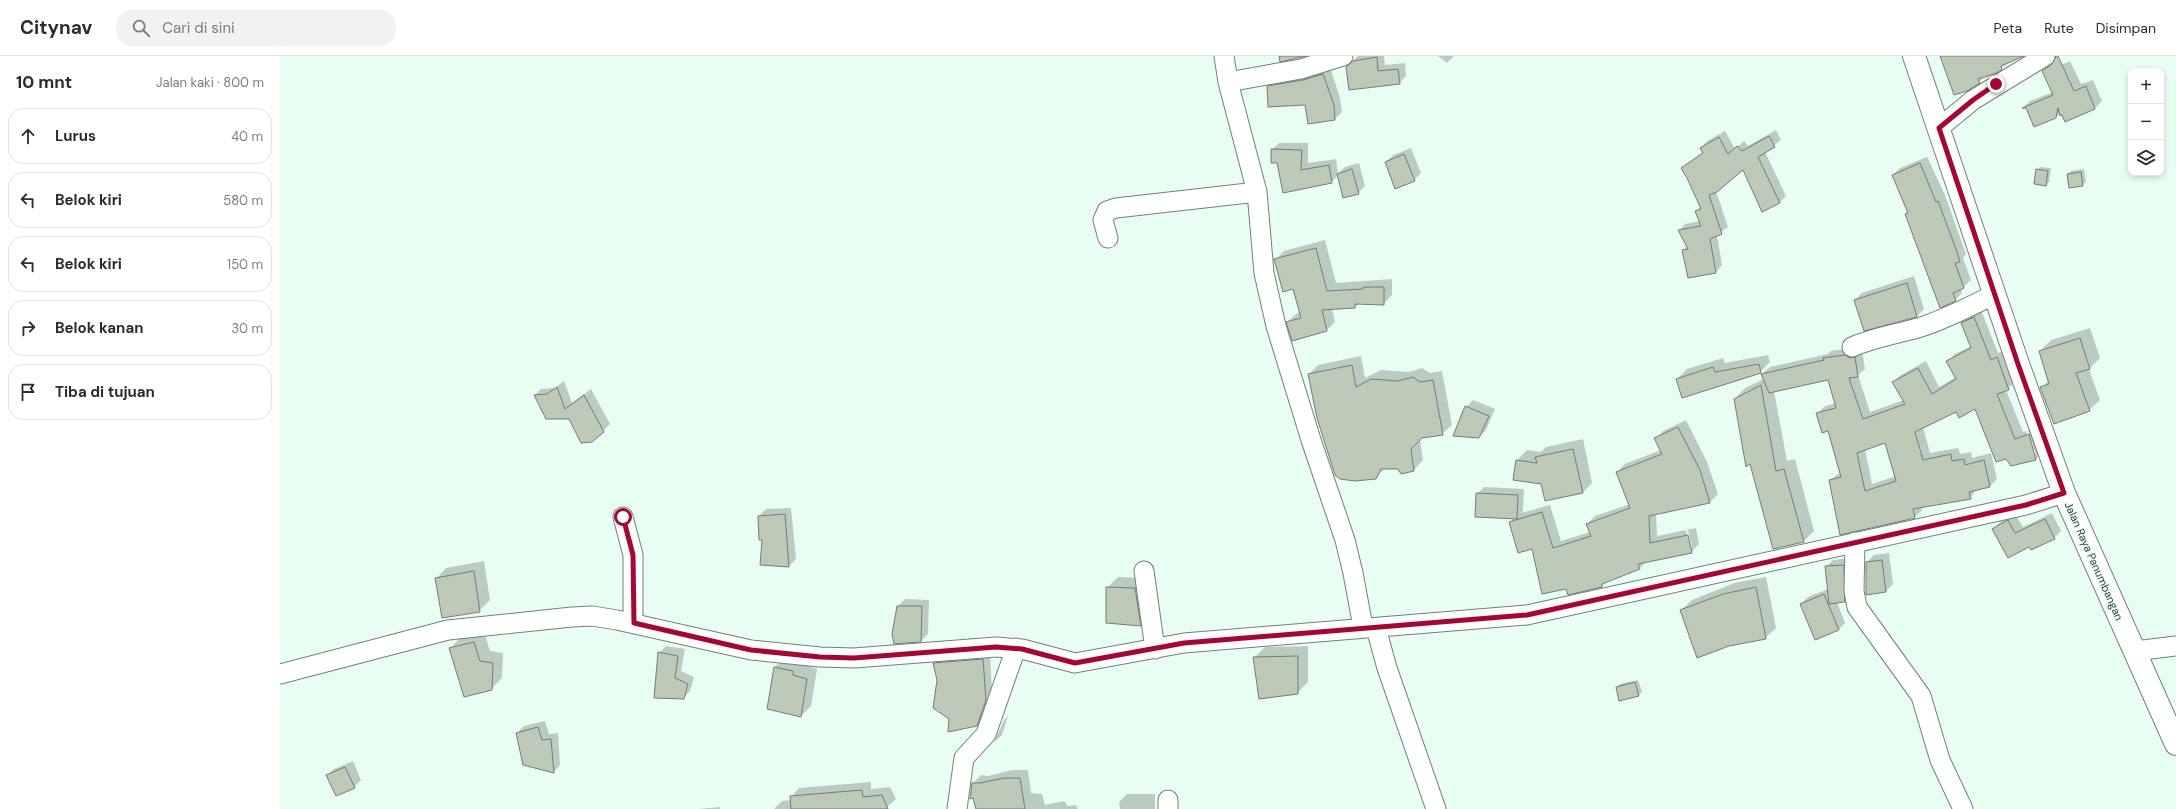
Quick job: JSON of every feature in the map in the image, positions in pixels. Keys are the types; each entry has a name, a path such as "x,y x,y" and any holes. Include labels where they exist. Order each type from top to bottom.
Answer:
{"main road":[{"name":"Jalan Raya Panumbangan","path":"1914,56 2064,493 2176,744"}],"street":[{"path":"1224,56 1228,82 1257,192 1264,273 1276,326 1311,440 1345,540 1370,628 1387,668 1436,809"},
{"path":"1228,82 1302,69 1343,56"},
{"path":"1939,128 1973,100 2044,56"},
{"path":"1108,238 1103,220 1107,211 1116,208 1257,192"},
{"path":"1852,347 1874,338 1921,327 1964,310 1995,294"},
{"path":"280,674 448,630 572,616 592,616 634,623 751,650 820,657 861,657 996,647 1016,648 1075,663 1184,643 1527,615 1662,587 1855,542 2026,505 2064,493"},
{"path":"623,517 633,555 634,623"},
{"path":"1855,542 1854,591 1858,606 1921,696 1940,760 1963,809"},
{"path":"1144,571 1155,649"},
{"path":"2135,651 2176,646"},
{"path":"957,809 964,758 986,734 1016,648"}],"building":[{"path":"1279,56 1306,56 1280,62"},
{"path":"1940,56 2024,56 2001,66 2002,70 1994,74 1978,79 1980,83 1967,91 1954,95"},
{"path":"2056,56 2058,56 2074,91 2086,86 2095,109 2065,122 2062,115 2060,116 2058,108 2056,118 2034,127 2026,108 2022,108 2053,95 2042,71 2051,65"},
{"path":"1377,57 1378,71 1398,69 1400,84 1349,90 1346,67 1353,61"},
{"path":"1323,74 1334,105 1335,120 1308,124 1305,105 1268,107 1267,86 1303,80"},
{"path":"1769,136 1775,147 1758,157 1780,203 1762,212 1743,170 1717,192 1709,195 1722,234 1710,239 1716,273 1688,278 1682,250 1688,249 1678,230 1701,226 1695,211 1701,209 1681,168 1703,153 1700,148 1719,137 1728,154 1737,146 1742,151"},
{"path":"1271,149 1302,150 1301,170 1329,165 1332,183 1283,193 1277,163 1271,163"},
{"path":"1404,154 1415,181 1395,189 1385,162"},
{"path":"1920,163 1936,202 1938,201 1956,249 1960,262 1955,263 1964,288 1953,293 1956,301 1940,308 1905,214 1908,213 1892,175"},
{"path":"1352,169 1359,194 1343,198 1337,174"},
{"path":"2036,169 2048,171 2046,186 2034,184"},
{"path":"2081,172 2083,186 2069,188 2067,174"},
{"path":"1316,248 1327,291 1363,289 1363,287 1384,287 1384,305 1355,304 1355,308 1322,310 1327,331 1292,341 1286,322 1301,318 1293,289 1283,292 1274,259"},
{"path":"1907,283 1917,317 1864,331 1854,300"},
{"path":"1974,317 1991,360 1997,357 2009,390 1997,394 2015,439 2029,434 2036,460 2011,466 2006,459 1996,462 1975,409 1959,418 1956,412 1915,432 1923,460 1951,454 1952,461 1964,459 1965,465 1984,460 1990,487 1969,492 1971,499 1913,509 1915,518 1840,535 1829,480 1841,477 1828,431 1822,433 1816,413 1836,408 1828,380 1769,393 1761,374 1824,360 1823,358 1845,355 1850,358 1855,357 1858,377 1849,378 1863,419 1905,404 1892,382 1918,368 1932,394 1956,379 1946,361 1971,348 1961,323","holes":["1885,443 1896,481 1865,491 1857,453"]},
{"path":"2080,338 2090,369 2076,373 2090,411 2054,424 2040,387 2049,384 2039,351"},
{"path":"1759,364 1761,373 1682,398 1676,379 1713,367 1715,372"},
{"path":"1352,365 1356,387 1371,379 1398,381 1413,377 1420,382 1433,380 1443,435 1422,438 1411,449 1414,471 1401,474 1398,469 1381,469 1376,479 1355,481 1340,479 1335,475 1317,418 1308,374"},
{"path":"1761,385 1776,471 1784,469 1804,542 1773,549 1750,464 1746,467 1734,399"},
{"path":"557,387 565,409 584,395 604,432 592,442 581,443 569,419 546,419 534,395 547,394"},
{"path":"1465,406 1489,416 1479,438 1453,436"},
{"path":"1678,427 1700,470 1710,503 1649,516 1650,543 1688,535 1692,553 1638,564 1640,569 1602,584 1602,587 1568,595 1566,589 1542,594 1532,549 1518,553 1509,522 1542,512 1553,548 1591,536 1586,524 1630,508 1616,472 1662,454 1654,438"},
{"path":"1573,449 1583,493 1545,501 1541,484 1513,480 1516,460 1537,463 1535,457"},
{"path":"1476,493 1518,495 1517,519 1475,517"},
{"path":"785,514 789,567 760,565 762,540 759,540 758,516"},
{"path":"2045,519 2055,539 2031,550 2029,547 2008,558 1992,529 2008,520 2015,533"},
{"path":"1882,560 1886,592 1866,595 1866,562"},
{"path":"1844,565 1845,602 1829,604 1825,566"},
{"path":"474,571 480,612 442,618 435,578"},
{"path":"1106,587 1135,588 1141,626 1106,623"},
{"path":"1756,587 1766,639 1729,646 1697,658 1680,610 1723,594"},
{"path":"1824,594 1839,630 1815,640 1800,604"},
{"path":"897,606 922,606 921,642 894,644 892,634"},
{"path":"474,642 480,661 493,663 492,690 464,697 449,648"},
{"path":"658,652 678,656 675,678 688,684 684,699 654,698"},
{"path":"1298,656 1298,694 1259,699 1253,657"},
{"path":"983,659 986,700 977,726 948,732 949,719 933,708 937,680 933,663"},
{"path":"774,667 793,671 793,675 807,679 801,717 767,709"},
{"path":"1635,682 1639,696 1619,701 1616,687"},
{"path":"538,727 542,740 551,739 554,773 523,765 516,733"},
{"path":"345,767 355,788 336,796 326,775"},
{"path":"1004,778 1020,778 1025,809 976,809 973,798 970,799 972,783 980,783"},
{"path":"862,790 863,797 882,795 888,809 791,809 790,796"}],"route":[{"path":"623,517 633,555 634,623 751,650 820,657 854,658 996,647 1022,649 1075,663 1184,643 1280,636 1363,627 1376,628 1492,620 1527,615 1662,587 2026,505 2064,493 2018,364 1939,128 1973,100 1996,84"}]}
